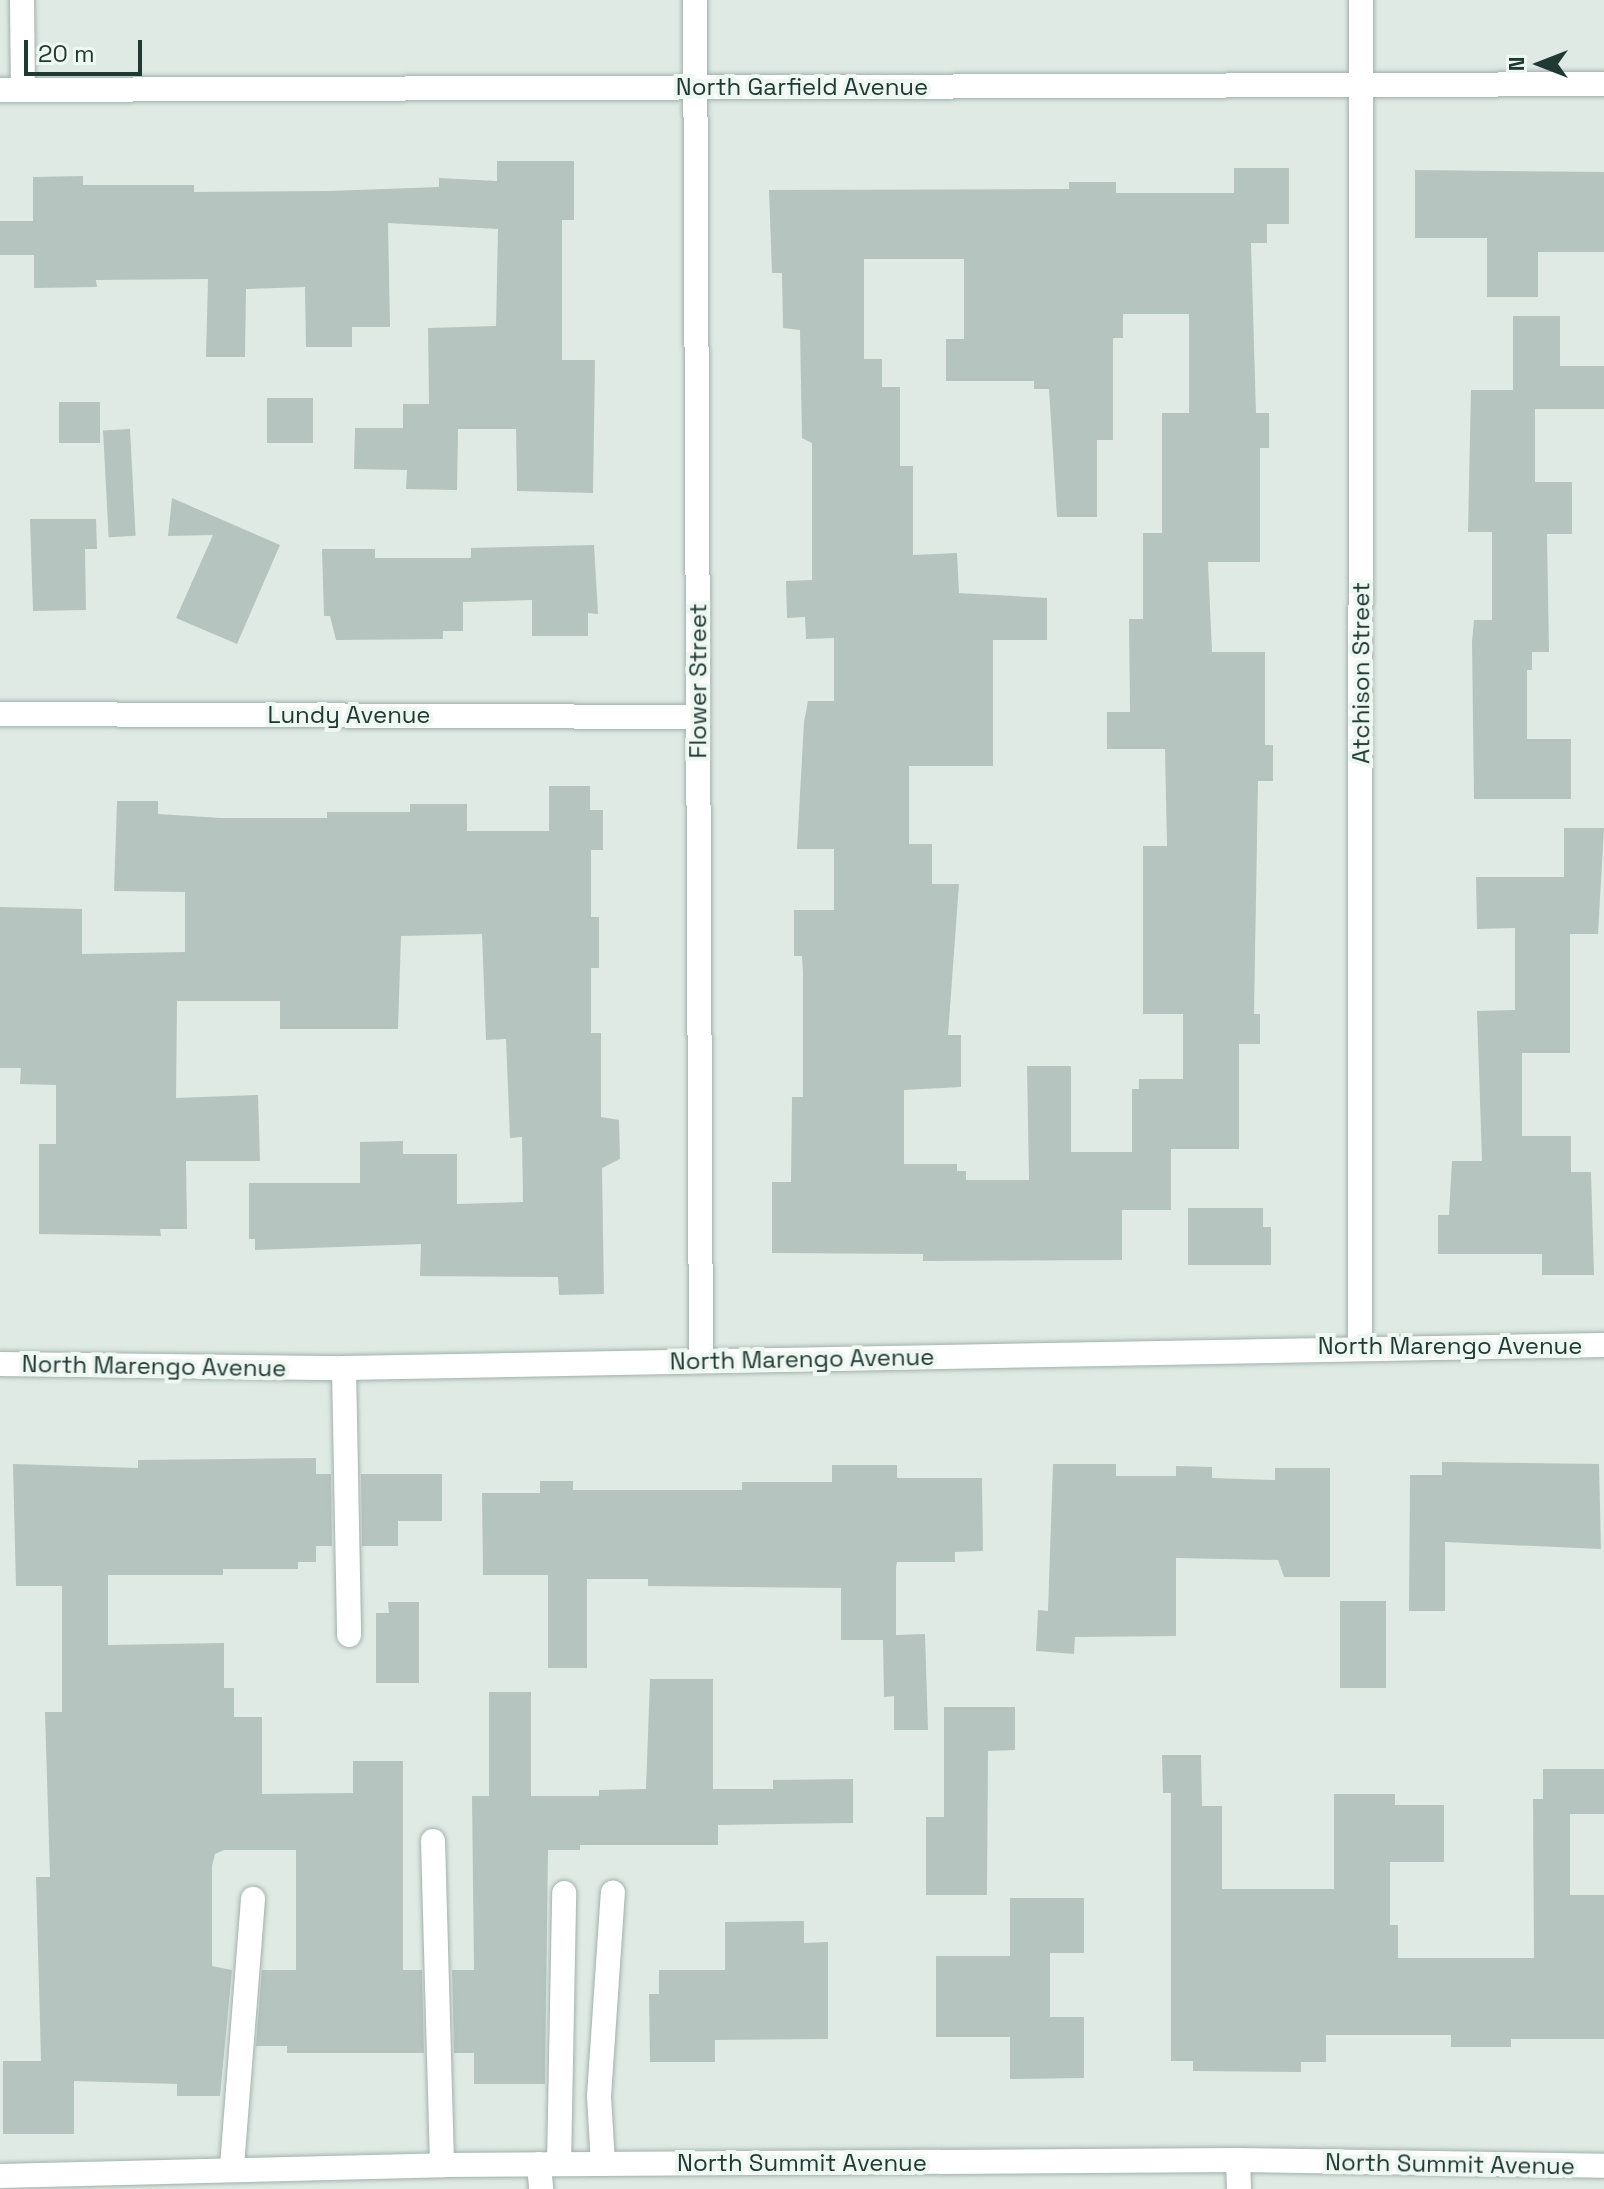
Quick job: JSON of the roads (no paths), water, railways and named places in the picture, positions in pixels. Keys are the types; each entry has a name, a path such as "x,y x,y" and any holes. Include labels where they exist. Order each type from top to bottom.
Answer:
{"street":[{"path":"12,90 22,0"},
{"name":"Flower Street","path":"695,0 701,1361"},
{"name":"Atchison Street","path":"1360,1346 1361,0"},
{"name":"North Garfield Avenue","path":"12,90 1604,84"},
{"name":"Lundy Avenue","path":"0,714 698,717"},
{"name":"North Marengo Avenue","path":"0,1364 344,1368 1360,1346 1604,1345"},
{"path":"344,1368 349,1635"},
{"path":"433,1841 442,2165"},
{"path":"603,2164 599,2096 613,1892"},
{"path":"541,2189 549,2164 564,1893"},
{"path":"232,2166 253,1899"},
{"path":"1238,2160 1239,2189"},
{"name":"North Summit Avenue","path":"0,2176 232,2166 549,2164 1238,2160 1604,2166"}]}
